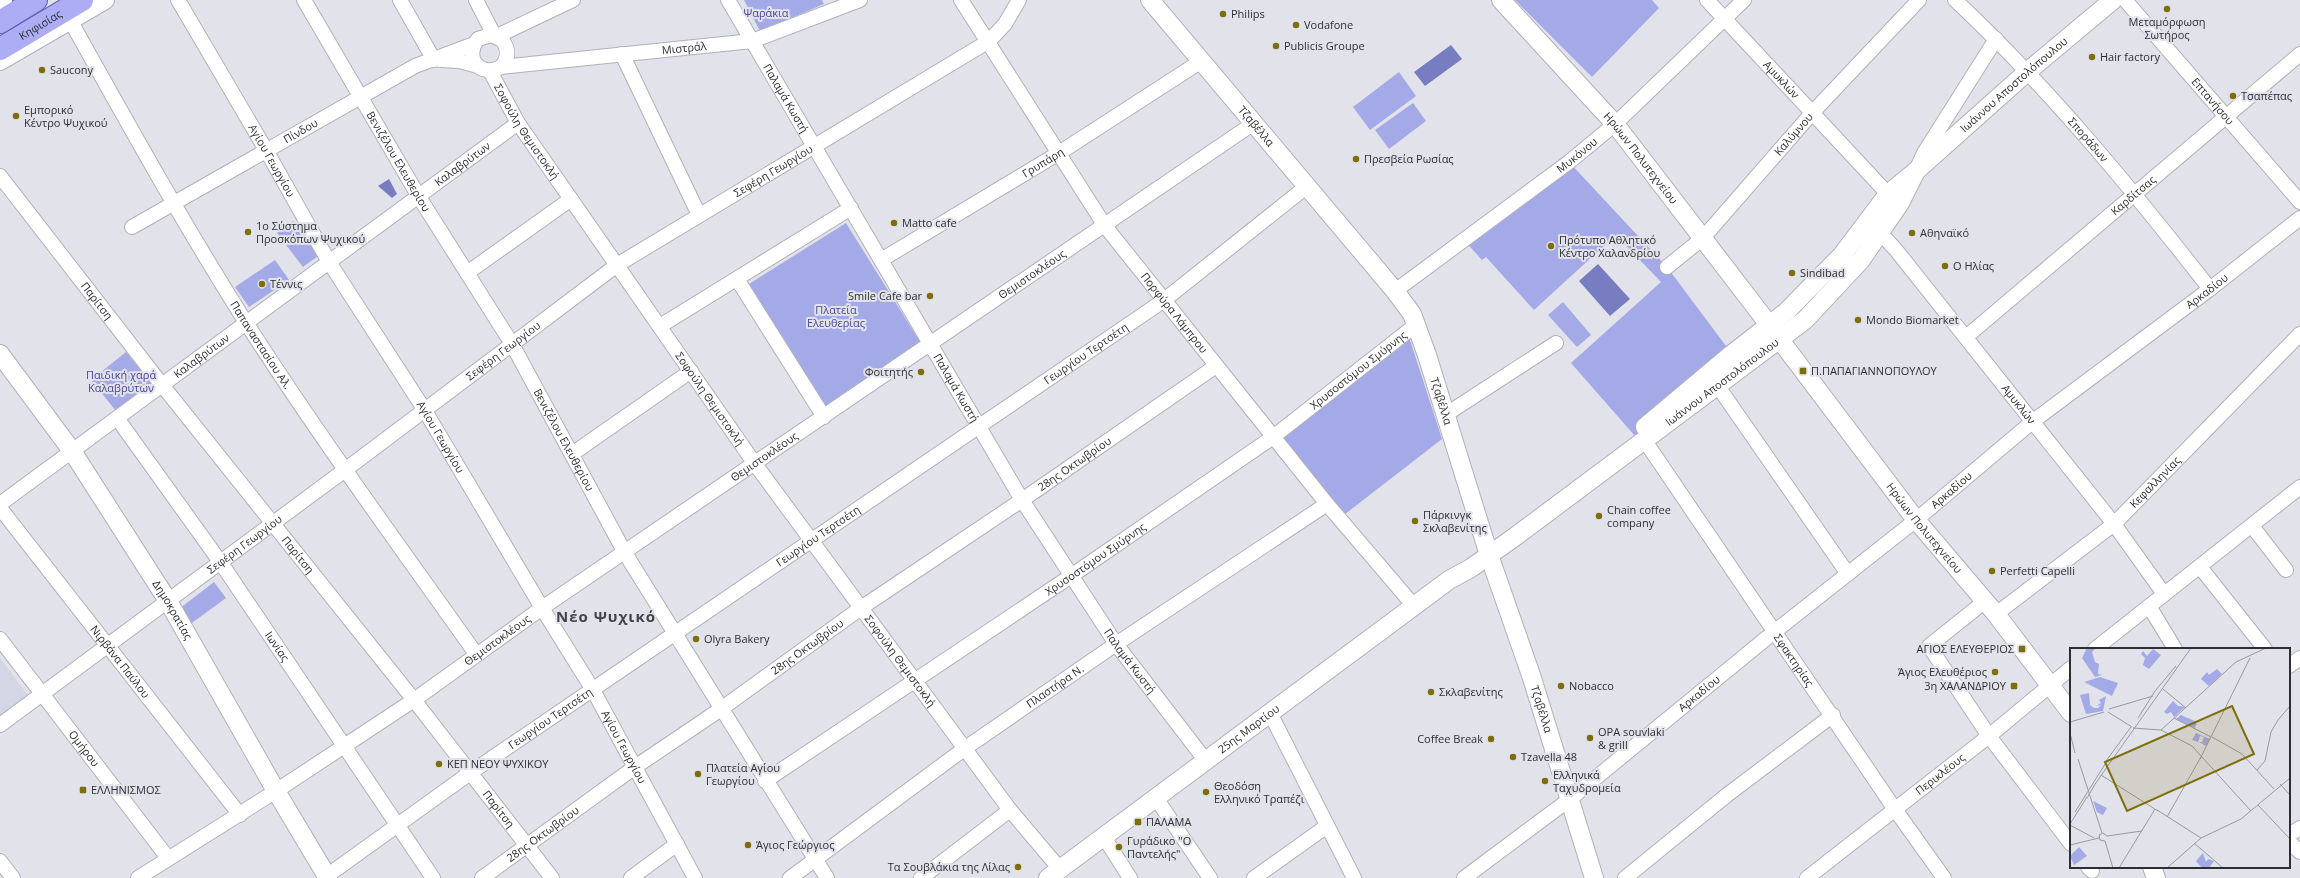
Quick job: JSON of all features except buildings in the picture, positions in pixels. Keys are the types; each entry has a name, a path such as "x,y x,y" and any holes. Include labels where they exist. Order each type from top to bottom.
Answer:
{"main road":[{"path":"0,22 36,0"},
{"name":"Κηφισίας","path":"0,49 82,0"}],"street":[{"path":"0,2 4,0"},
{"path":"0,61 105,0"},
{"name":"Αγίου Γεωργίου","path":"178,0 266,150 329,262 424,410 542,608 593,690 695,878"},
{"name":"Βενιζέλου Ελευθερίου","path":"304,0 419,197 512,344 625,553 765,781 827,878"},
{"path":"400,0 434,60"},
{"path":"476,0 496,36 502,40 508,50 505,62 490,68 472,56 474,44 484,36 496,36 573,0"},
{"name":"Παλαμά Κωστή","path":"728,0 1022,500 1116,644 1206,761"},
{"name":"Μιστράλ","path":"434,60 459,61 490,68 752,41 830,5 860,0"},
{"name":"Πορφύρα Λάμπρου","path":"961,0 989,41 1104,226 1163,302 1327,504 1414,606"},
{"name":"Σεφέρη Γεωργίου","path":"0,725 346,470 617,265 989,41 1005,24 1020,0"},
{"name":"Τζαβέλλα","path":"1150,0 1203,60 1306,187 1395,291 1417,324 1487,550 1531,675 1594,878"},
{"name":"Ηρώων Πολυτεχνείου","path":"1501,0 1615,124 1916,520 1990,608 2070,712"},
{"name":"Αμυκλών","path":"1707,0 1888,194"},
{"name":"Μυκόνου","path":"1395,291 1569,162 1615,124 1744,0"},
{"name":"Καλύμνου","path":"1667,267 1702,238 1812,113 1919,0"},
{"name":"Σποράδων","path":"1955,0 1996,39 2027,72 2136,194 2210,288"},
{"name":"Ιωάννου Αποστολόπουλου","path":"1487,550 1645,441 1717,385 1775,333 1842,255 1888,194 2027,72 2113,0"},
{"name":"Επτανήσου","path":"2125,0 2226,119 2300,202"},
{"name":"Παπαναστασίου Αλ.","path":"70,20 173,205 246,323 346,470 476,654"},
{"path":"1916,171 1924,153 1996,39"},
{"name":"Πίνδου","path":"132,227 415,66 474,44"},
{"path":"622,54 699,215"},
{"name":"Καρδίτσας","path":"1966,337 2226,119 2300,54"},
{"name":"Γρυπάρη","path":"881,260 1059,153 1203,60"},
{"name":"Σοφούλη Θεμιστοκλή","path":"490,68 518,123 755,464 1010,810 1054,874"},
{"name":"Καλαβρύτων","path":"0,504 518,123"},
{"name":"Θεμιστοκλέους","path":"138,878 276,791 414,700 542,608 625,553 1254,123"},
{"name":"Ιωάννου Αποστολόπουλου","path":"1487,550 1635,436 1732,354 1804,320 1844,279 1881,233 1900,203 1916,171"},
{"name":"Παρίτση","path":"0,176 162,385 414,700 552,878"},
{"name":"Γεωργίου Τερτσέτη","path":"327,877 398,827 470,773 812,541 978,426 1163,302 1306,187"},
{"path":"467,273 571,199"},
{"path":"660,326 851,208"},
{"name":"Αρκαδίου","path":"1464,878 1570,799 1774,632 1916,520 2032,422 2300,218"},
{"name":"Αμυκλών","path":"1868,220 1881,233 1966,337 2114,524 2164,594"},
{"path":"737,279 824,416"},
{"name":"Χρυσοστόμου Σμύρνης","path":"765,781 1071,576 1273,437 1417,324"},
{"name":"Κεφαλληνίας","path":"1989,736 1929,646 1990,608 2114,524 2300,334"},
{"path":"1445,415 1556,343"},
{"name":"Δημοκρατίας","path":"0,354 72,451 168,601 276,791 327,877"},
{"name":"28ης Οκτωβρίου","path":"482,878 635,767 721,709 861,608 1022,500 1216,366"},
{"path":"572,454 691,371"},
{"path":"1717,385 1848,574"},
{"name":"Ιωνίας","path":"117,418 221,563 343,747 433,878"},
{"name":"Σφακτηρίας","path":"1645,441 1774,632 1833,715 1894,808 1944,878"},
{"path":"2096,648 2300,487"},
{"name":"Πλαστήρα Ν.","path":"790,878 964,749 1116,644 1327,504"},
{"name":"Νιρβάνα Παύλου","path":"0,508 240,814"},
{"path":"2252,526 2286,570"},
{"name":"25ης Μαρτίου","path":"1054,874 1449,580 1466,558 1487,550"},
{"path":"2200,567 2264,648"},
{"path":"2149,606 2174,648"},
{"name":"Ομήρου","path":"0,639 168,858"},
{"path":"2290,665 2300,658"},
{"name":"Περικλέους","path":"1807,878 1894,808 1989,736 2070,669"},
{"path":"1270,713 1354,878"},
{"path":"1624,878 1727,795 1833,715"},
{"path":"1989,736 2070,843"},
{"path":"1156,798 1210,878"},
{"path":"921,878 1010,810"},
{"path":"1254,878 1327,826"},
{"path":"2290,833 2300,828"},
{"path":"1104,837 1130,878"},
{"path":"2290,843 2300,852"},
{"path":"631,878 677,844"},
{"path":"0,861 13,878"},
{"path":"2152,868 2156,878"}],"shaded area":[{"path":"1451,45 1462,59 1425,86 1414,72"},
{"path":"389,179 397,194 392,198 378,186"},
{"path":"1598,264 1630,299 1610,316 1579,281"},
{"path":"0,658 28,695 0,716"}],"green space":[{"name":"Ψαράκια","path":"744,0 822,0 824,4 760,31"},
{"path":"1515,0 1652,0 1659,8 1592,77"},
{"path":"1399,72 1416,96 1370,130 1353,107"},
{"path":"1413,103 1426,121 1389,149 1375,130"},
{"path":"1569,162 1667,267 1732,354 1635,436 1571,363 1661,282 1616,235 1534,310 1486,257 1482,260 1463,239"},
{"name":"Τέννις","path":"293,221 318,256 303,267 277,233"},
{"name":"Πλατεία Ελευθερίας","path":"846,223 922,345 826,408 749,284"},
{"name":"Τέννις","path":"275,260 289,280 249,307 235,287"},
{"path":"1563,302 1591,335 1577,347 1548,315"},
{"path":"1409,337 1442,439 1340,518 1278,437"},
{"name":"Παιδική χαρά Καλαβρύτων","path":"126,352 151,383 116,411 91,380"},
{"path":"214,582 226,598 185,628 175,612"}],"place":[{"name":"Μεταμόρφωση Σωτήρος","path":"2167,9"},
{"name":"Philips","path":"1223,14"},
{"name":"Vodafone","path":"1296,25"},
{"name":"Publicis Groupe","path":"1276,46"},
{"name":"Hair factory","path":"2092,57"},
{"name":"Saucony","path":"42,70"},
{"name":"Τσαπέπας","path":"2233,96"},
{"name":"Εμπορικό Κέντρο Ψυχικού","path":"16,116"},
{"name":"Πρεσβεία Ρωσίας","path":"1356,159"},
{"name":"Matto cafe","path":"894,223"},
{"name":"1ο Σύστημα Προσκόπων Ψυχικού","path":"248,232"},
{"name":"Αθηναϊκό","path":"1912,233"},
{"name":"Πρότυπο Αθλητικό Κέντρο Χαλανδρίου","path":"1551,246"},
{"name":"Ο Ηλίας","path":"1945,266"},
{"name":"Sindibad","path":"1792,273"},
{"name":"Τέννις","path":"262,284"},
{"name":"Smile Cafe bar","path":"930,296"},
{"name":"Mondo Biomarket","path":"1858,320"},
{"name":"Π.ΠΑΠΑΓΙΑΝΝΟΠΟΥΛΟΥ","path":"1803,371"},
{"name":"Φοιτητής","path":"921,372"},
{"name":"Chain coffee company","path":"1599,516"},
{"name":"Πάρκινγκ Σκλαβενίτης","path":"1415,521"},
{"name":"Perfetti Capelli","path":"1992,571"},
{"name":"Olyra Bakery","path":"696,639"},
{"name":"ΑΓΙΟΣ ΕΛΕΥΘΕΡΙΟΣ","path":"2022,649"},
{"name":"Άγιος Ελευθέριος","path":"1995,672"},
{"name":"Nobacco","path":"1561,686"},
{"name":"3η ΧΑΛΑΝΔΡΙΟΥ","path":"2014,686"},
{"name":"Σκλαβενίτης","path":"1431,692"},
{"name":"OPA souvlaki & grill","path":"1590,738"},
{"name":"Coffee Break","path":"1491,739"},
{"name":"Tzavella 48","path":"1513,757"},
{"name":"ΚΕΠ ΝΕΟΥ ΨΥΧΙΚΟΥ","path":"439,764"},
{"name":"Πλατεία Αγίου Γεωργίου","path":"698,774"},
{"name":"Ελληνικά Ταχυδρομεία","path":"1545,781"},
{"name":"ΕΛΛΗΝΙΣΜΟΣ","path":"83,790"},
{"name":"Θεοδόση Ελληνικό Τραπέζι","path":"1206,792"},
{"name":"ΠΑΛΑΜΑ","path":"1138,822"},
{"name":"Άγιος Γεώργιος","path":"748,845"},
{"name":"Γυράδικο \"Ο Παντελής\"","path":"1119,847"},
{"name":"Τα Σουβλάκια της Λίλας","path":"1018,867"}],"district":[{"name":"Νέο Ψυχικό","path":"606,617"}]}
